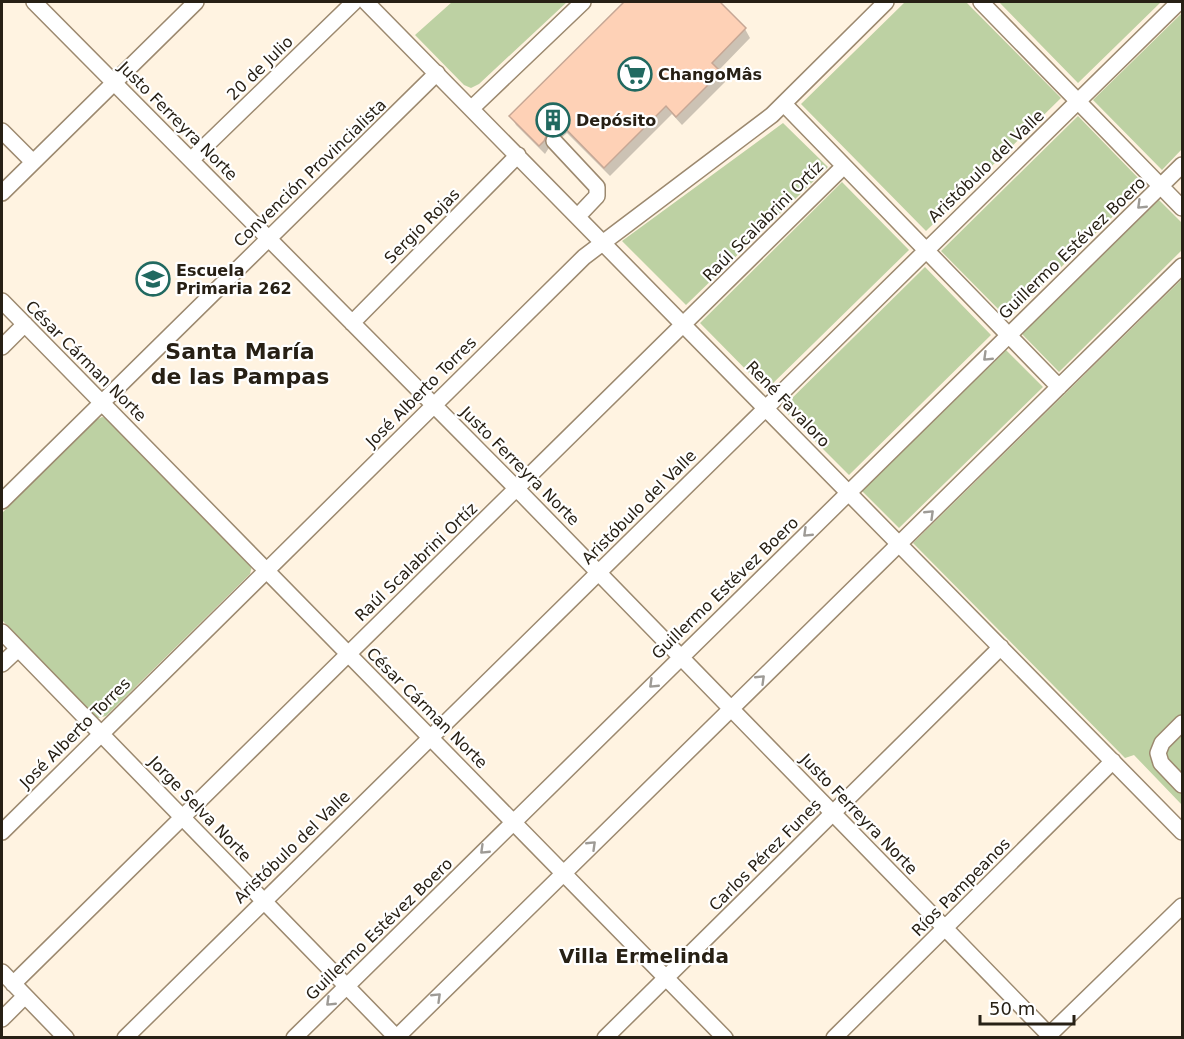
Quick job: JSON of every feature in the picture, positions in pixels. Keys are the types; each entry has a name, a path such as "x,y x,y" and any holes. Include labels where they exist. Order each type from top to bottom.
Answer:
{"street":[{"name":"Justo Ferreyra Norte","path":"34,2 517,489 1049,1037"},
{"path":"2,193 195,2"},
{"name":"20 de Julio","path":"191,160 354,2"},
{"name":"René Favaloro","path":"366,2 1182,832"},
{"path":"472,108 583,2"},
{"name":"José Alberto Torres","path":"2,832 584,257 784,104 886,2"},
{"path":"981,2 1182,208"},
{"name":"Aristóbulo del Valle","path":"124,1038 1179,2"},
{"name":"Convención Provincialista","path":"2,501 438,74"},
{"path":"784,104 1059,387"},
{"path":"2,131 33,162"},
{"path":"554,141 597,187 597,196 578,216"},
{"name":"Sergio Rojas","path":"352,323 518,155"},
{"name":"Guillermo Estévez Boero","path":"294,1038 1182,165"},
{"name":"Raúl Scalabrini Ortíz","path":"13,984 844,166"},
{"path":"396,1037 1182,266"},
{"name":"César Cárman Norte","path":"2,301 725,1038"},
{"path":"2,347 25,324"},
{"name":"Jorge Selva Norte","path":"2,632 396,1037"},
{"name":"Carlos Pérez Funes","path":"605,1038 1001,647"},
{"path":"2,664 18,649"},
{"path":"1182,723 1162,743 1158,753 1161,763 1182,785"},
{"name":"Ríos Pampeanos","path":"834,1038 1113,761"},
{"path":"1049,1037 1182,906"},
{"path":"2,972 66,1038"},
{"path":"2,1019 25,996"}],"green space":[{"path":"452,2 567,2 479,84 471,88 464,85 415,35"},
{"path":"905,2 966,2 1061,98 926,231 801,104"},
{"path":"999,2 1161,2 1078,83"},
{"path":"1182,13 1182,149 1162,170 1093,100"},
{"path":"1078,116 1145,185 1008,319 941,251"},
{"path":"783,123 828,167 686,305 622,241"},
{"path":"842,182 909,250 766,390 700,323"},
{"path":"1159,200 1182,223 1182,250 1059,372 1022,334"},
{"path":"925,267 991,335 849,475 782,408"},
{"path":"1182,279 1182,805 1134,755 1125,758 913,543"},
{"path":"1006,350 1043,387 899,528 862,491"},
{"path":"102,417 107,418 252,566 250,574 106,716 98,718 2,620 2,513 96,420"}],"building":[{"name":"ChangoMâs","path":"624,2 720,2 746,28 712,63 721,72 676,117 666,106 604,168 561,124 554,132 547,134 539,146 509,116"}],"place":[{"name":"ChangoMâs","path":"635,74"},
{"name":"Depósito","path":"553,120"},
{"name":"Escuela Primaria 262","path":"153,279"}],"district":[{"name":"Santa María de las Pampas","path":"240,364"},
{"name":"Villa Ermelinda","path":"644,956"}]}
